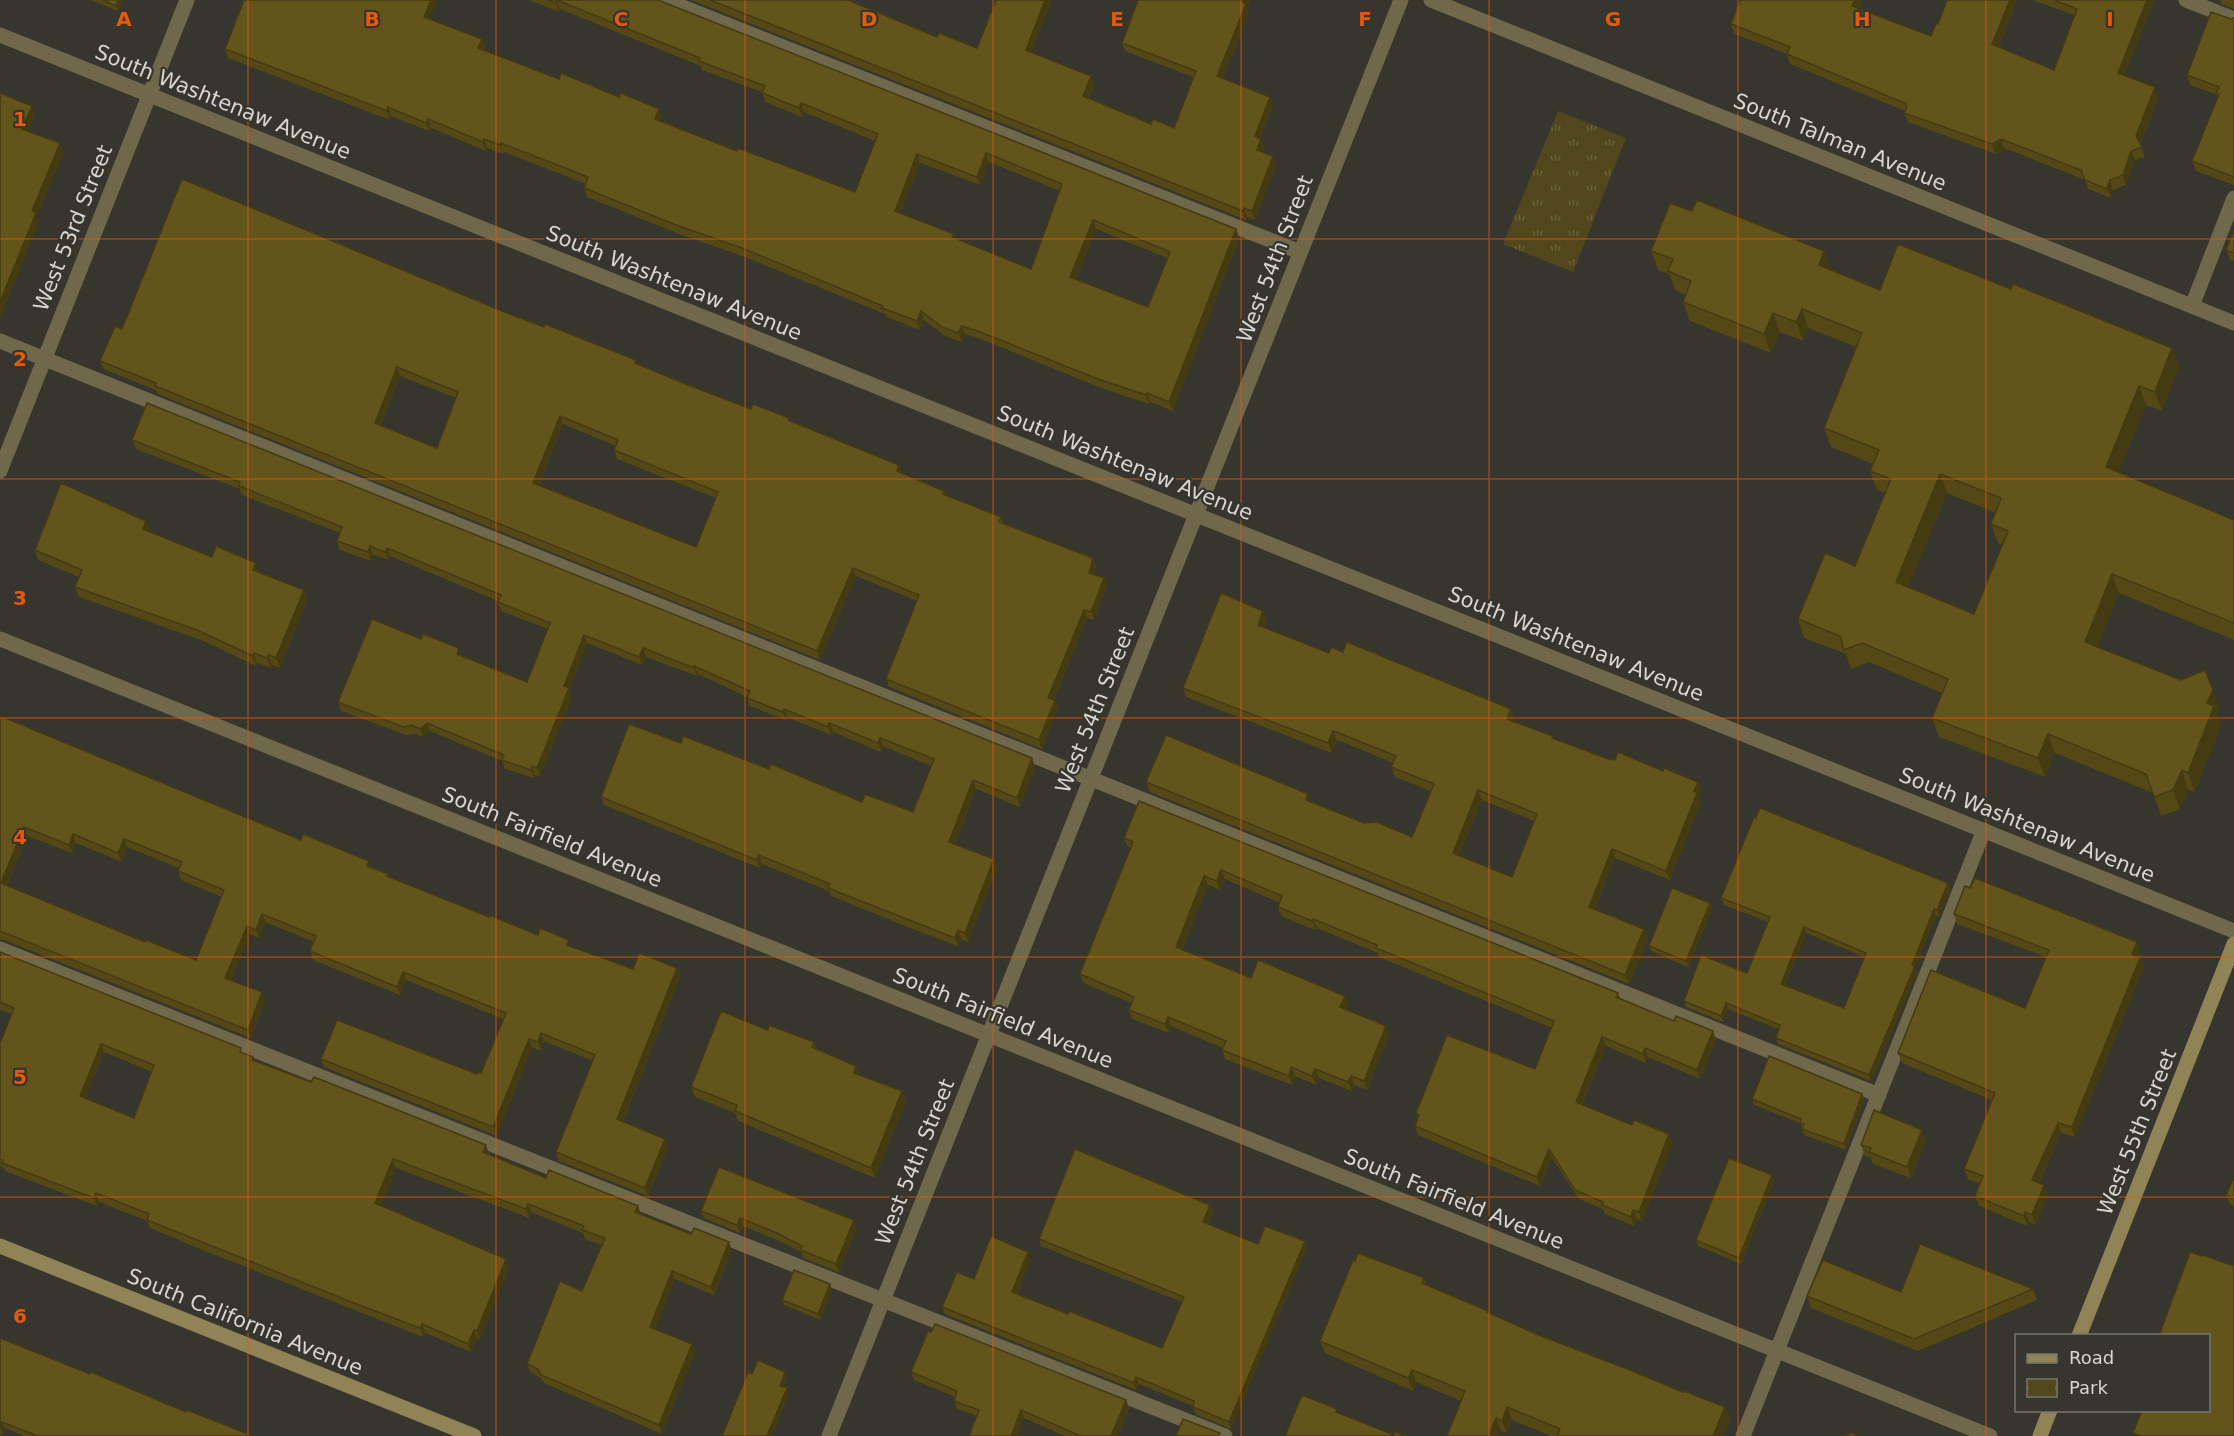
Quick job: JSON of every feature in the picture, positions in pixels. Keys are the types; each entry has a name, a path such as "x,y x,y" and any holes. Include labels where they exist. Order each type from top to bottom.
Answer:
{"street":[{"name":"West 53rd Street","path":"0,471 187,0"},
{"path":"665,0 1300,252"},
{"name":"West 54th Street","path":"829,1436 1401,0"},
{"name":"South Talman Avenue","path":"1431,0 2234,323"},
{"path":"2186,0 2234,19"},
{"name":"South Washtenaw Avenue","path":"0,35 2234,931"},
{"path":"2192,306 2234,198"},
{"path":"0,341 1879,1095"},
{"name":"South Fairfield Avenue","path":"0,639 1990,1436"},
{"path":"1743,1436 1984,830"},
{"name":"West 55th Street","path":"2079,1334 2234,944"},
{"path":"0,949 1225,1436"},
{"name":"South California Avenue","path":"0,1246 474,1436"},
{"path":"2040,1436 2049,1412"}],"green space":[{"path":"1558,111 1626,138 1573,272 1503,244"}],"building":[{"path":"103,0 118,0 116,6"},
{"path":"244,0 431,0 424,17 482,39 478,48 559,79 561,73 619,97 621,93 659,109 655,119 737,151 738,148 855,192 878,134 801,103 799,108 762,93 765,86 699,61 700,58 557,0 658,0 1236,229 1169,402 1098,379 962,326 958,333 942,327 921,311 917,321 882,308 883,306 742,248 676,225 584,188 588,177 501,143 500,145 484,139 483,142 428,119 426,123 388,107 387,111 225,49","holes":["986,153 1062,184 1031,269 952,237 954,234 895,211 917,154 977,177","1093,220 1170,252 1148,307 1070,277"]},
{"path":"710,0 848,0 937,37 939,33 977,48 996,0 1045,0 1026,50 1091,76 1083,96 1151,124 1153,119 1174,128 1196,71 1122,43 1138,0 1244,0 1246,4 1217,76 1270,97 1255,136 1261,139 1257,150 1273,156 1252,211 1244,208 1243,211"},
{"path":"1740,0 1855,0 1852,6 1931,36 1947,0 2010,0 1992,44 2054,70 2077,9 2054,0 2147,0 2118,73 2155,87 2136,136 2142,147 2131,151 2123,175 2110,180 2107,189 2085,180 2081,170 2001,139 1992,144 1904,113 1907,106 1905,103 1787,54 1790,47 1731,24"},
{"path":"2211,12 2234,18 2234,177 2192,161 2219,94 2216,93 2219,87 2187,75"},
{"path":"0,93 32,106 22,129 60,143 32,211 36,213 0,302"},
{"path":"182,179 507,313 544,327 545,324 636,360 635,363 688,385 751,409 753,404 899,465 897,471 944,491 943,494 1001,517 999,522 1093,558 1089,573 1104,578 1091,612 1084,610 1048,698 1055,700 1039,740 886,679 919,595 853,568 817,651 155,386 156,383 100,361 115,326 122,329","holes":["397,367 458,392 437,448 375,423","560,416 618,440 614,450 718,492 696,547 533,483"]},
{"path":"1697,200 1824,251 1819,265 1880,290 1898,244 2011,289 2013,284 2172,348 2155,392 2139,386 2106,467 2234,520 2234,623 2112,574 2085,642 2181,680 2205,670 2213,690 2207,703 2214,706 2188,773 2182,770 2173,790 2154,797 2146,774 2048,734 2038,758 1932,718 1948,679 1862,643 1844,650 1840,636 1798,619 1825,553 1855,566 1891,479 1870,471 1879,450 1824,428 1862,333 1802,309 1796,322 1773,313 1764,334 1683,302 1691,281 1668,271 1673,259 1651,251 1670,203 1692,211","holes":["1940,474 2001,498 1991,524 2008,531 1974,614 1896,582"]},
{"path":"2234,230 2234,253 2226,250"},
{"path":"147,403 1032,758 1017,798 973,780 949,842 994,859 965,933 958,930 955,938 828,888 830,884 759,855 757,860 601,797 629,724 681,743 683,736 769,769 771,764 862,802 865,794 913,812 934,759 880,738 878,743 829,723 828,727 784,709 783,712 747,698 750,691 694,666 694,668 643,648 639,657 584,635 564,686 569,688 537,768 532,766 531,770 502,760 504,755 427,723 420,729 412,725 403,727 338,702 372,619 421,639 423,634 459,648 457,654 527,682 550,623 498,602 501,595 387,548 385,552 370,546 368,552 337,541 342,527 239,486 240,482 132,440"},
{"path":"61,483 146,521 143,529 212,557 216,546 256,563 253,570 304,590 276,658 269,655 267,658 254,653 253,656 197,630 75,587 82,570 35,550"},
{"path":"1221,593 1263,611 1258,625 1329,653 1331,647 1343,652 1347,642 1511,709 1507,719 1553,736 1552,738 1611,760 1615,760 1618,752 1663,771 1664,768 1698,782 1694,791 1697,793 1666,871 1612,849 1589,907 1644,929 1625,975 1146,782 1166,735 1308,794 1306,800 1364,823 1377,822 1412,837 1434,784 1391,767 1396,756 1336,732 1333,731 1328,743 1183,688","holes":["1478,790 1537,814 1512,877 1453,853"]},
{"path":"0,716 301,840 303,834 369,861 367,866 388,874 387,876 489,917 489,915 538,935 540,928 569,940 567,945 633,969 639,953 677,968 617,1119 665,1139 645,1188 556,1152 595,1055 541,1033 538,1042 529,1039 493,1127 321,1059 337,1020 477,1074 481,1073 506,1013 403,972 397,987 310,951 316,936 262,914 256,930 247,926 225,978 262,992 248,1030 0,931","holes":["24,827 69,845 73,834 118,853 124,839 182,862 178,871 224,890 196,960 146,940 145,942 1,883"]},
{"path":"1139,801 1618,993 1616,997 1674,1021 1676,1016 1713,1031 1697,1070 1645,1048 1643,1054 1602,1037 1576,1102 1632,1125 1634,1120 1669,1134 1639,1212 1633,1210 1631,1217 1575,1190 1549,1149 1537,1177 1415,1126 1419,1115 1416,1113 1447,1035 1535,1069 1554,1021 1376,948 1377,945 1278,907 1282,896 1221,870 1217,881 1204,876 1176,947 1251,978 1258,960 1345,996 1340,1007 1386,1026 1364,1081 1351,1076 1348,1082 1315,1069 1312,1076 1291,1067 1289,1076 1222,1050 1226,1041 1168,1017 1165,1024 1129,1010 1134,997 1080,974 1133,842 1124,838"},
{"path":"1760,808 1948,883 1937,910 1934,909 1912,965 1915,966 1869,1075 1776,1038 1780,1025 1726,1003 1721,1016 1684,1001 1701,955 1747,973 1770,917 1721,898 1754,817 1756,818","holes":["1804,927 1866,953 1844,1008 1781,984"]},
{"path":"1975,878 2137,942 2132,954 2140,958 2072,1127 2058,1123 2032,1180 2044,1185 2032,1215 2025,1212 2024,1216 1975,1196 1983,1176 1964,1169 1995,1093 1898,1053 1931,970 2025,1008 2049,950 1954,914 1965,886 1970,888"},
{"path":"1672,888 1710,903 1686,961 1649,946"},
{"path":"0,952 241,1048 240,1052 253,1057 252,1060 311,1082 314,1077 486,1145 483,1152 546,1178 549,1170 638,1206 635,1212 691,1234 694,1228 729,1242 711,1287 672,1271 650,1327 692,1344 659,1425 541,1375 538,1369 527,1364 560,1281 582,1291 605,1238 582,1230 584,1226 528,1204 526,1209 393,1159 375,1203 506,1259 477,1331 474,1330 468,1344 422,1324 420,1328 354,1303 147,1220 149,1214 96,1193 94,1198 2,1163 3,1160 0,1159 0,1043 14,1008 0,1002","holes":["101,1044 154,1065 134,1118 80,1096"]},
{"path":"721,1011 768,1030 769,1025 814,1042 812,1047 856,1066 854,1073 902,1091 871,1168 735,1111 737,1105 691,1087"},
{"path":"1769,1056 1862,1094 1844,1144 1802,1129 1804,1124 1800,1123 1801,1119 1752,1099"},
{"path":"1874,1110 1922,1130 1907,1167 1869,1152 1871,1148 1861,1145"},
{"path":"1075,1149 1210,1205 1203,1222 1258,1244 1265,1226 1305,1241 1229,1422 1193,1407 1194,1401 1136,1377 1134,1383 942,1307 957,1272 974,1279 991,1236 1028,1252 1012,1292 1068,1314 1069,1311 1162,1348 1184,1297 1039,1239"},
{"path":"1729,1158 1772,1175 1739,1258 1696,1240"},
{"path":"719,1167 854,1220 836,1264 800,1250 802,1246 740,1218 737,1225 701,1211"},
{"path":"2234,1177 2234,1198 2226,1195"},
{"path":"1920,1244 2033,1289 1914,1339 1807,1296 1823,1260 1901,1292"},
{"path":"2190,1252 2234,1266 2234,1436 2140,1436 2133,1433 2141,1412 2210,1412 2210,1334 2160,1333"},
{"path":"1358,1253 1424,1278 1422,1283 1536,1334 1725,1407 1713,1436 1557,1436 1560,1429 1507,1407 1502,1421 1496,1418 1489,1436 1447,1436 1465,1391 1412,1370 1408,1378 1320,1341 1353,1260 1355,1261"},
{"path":"794,1270 830,1284 818,1314 782,1300"},
{"path":"935,1324 1126,1400 1111,1436 1081,1436 1021,1410 1011,1436 969,1436 979,1410 954,1401 957,1391 911,1372 928,1331 931,1332"},
{"path":"0,1338 90,1374 91,1372 186,1412 187,1410 253,1436 38,1436 2,1422 0,1427"},
{"path":"758,1360 785,1372 780,1386 787,1388 767,1436 722,1436 748,1372 752,1374"},
{"path":"1302,1395 1337,1409 1336,1412 1394,1435 1395,1432 1406,1436 1285,1436"},
{"path":"1183,1419 1220,1433 1218,1436 1176,1436"},
{"path":"1852,1433 1860,1436 1839,1436"}]}
